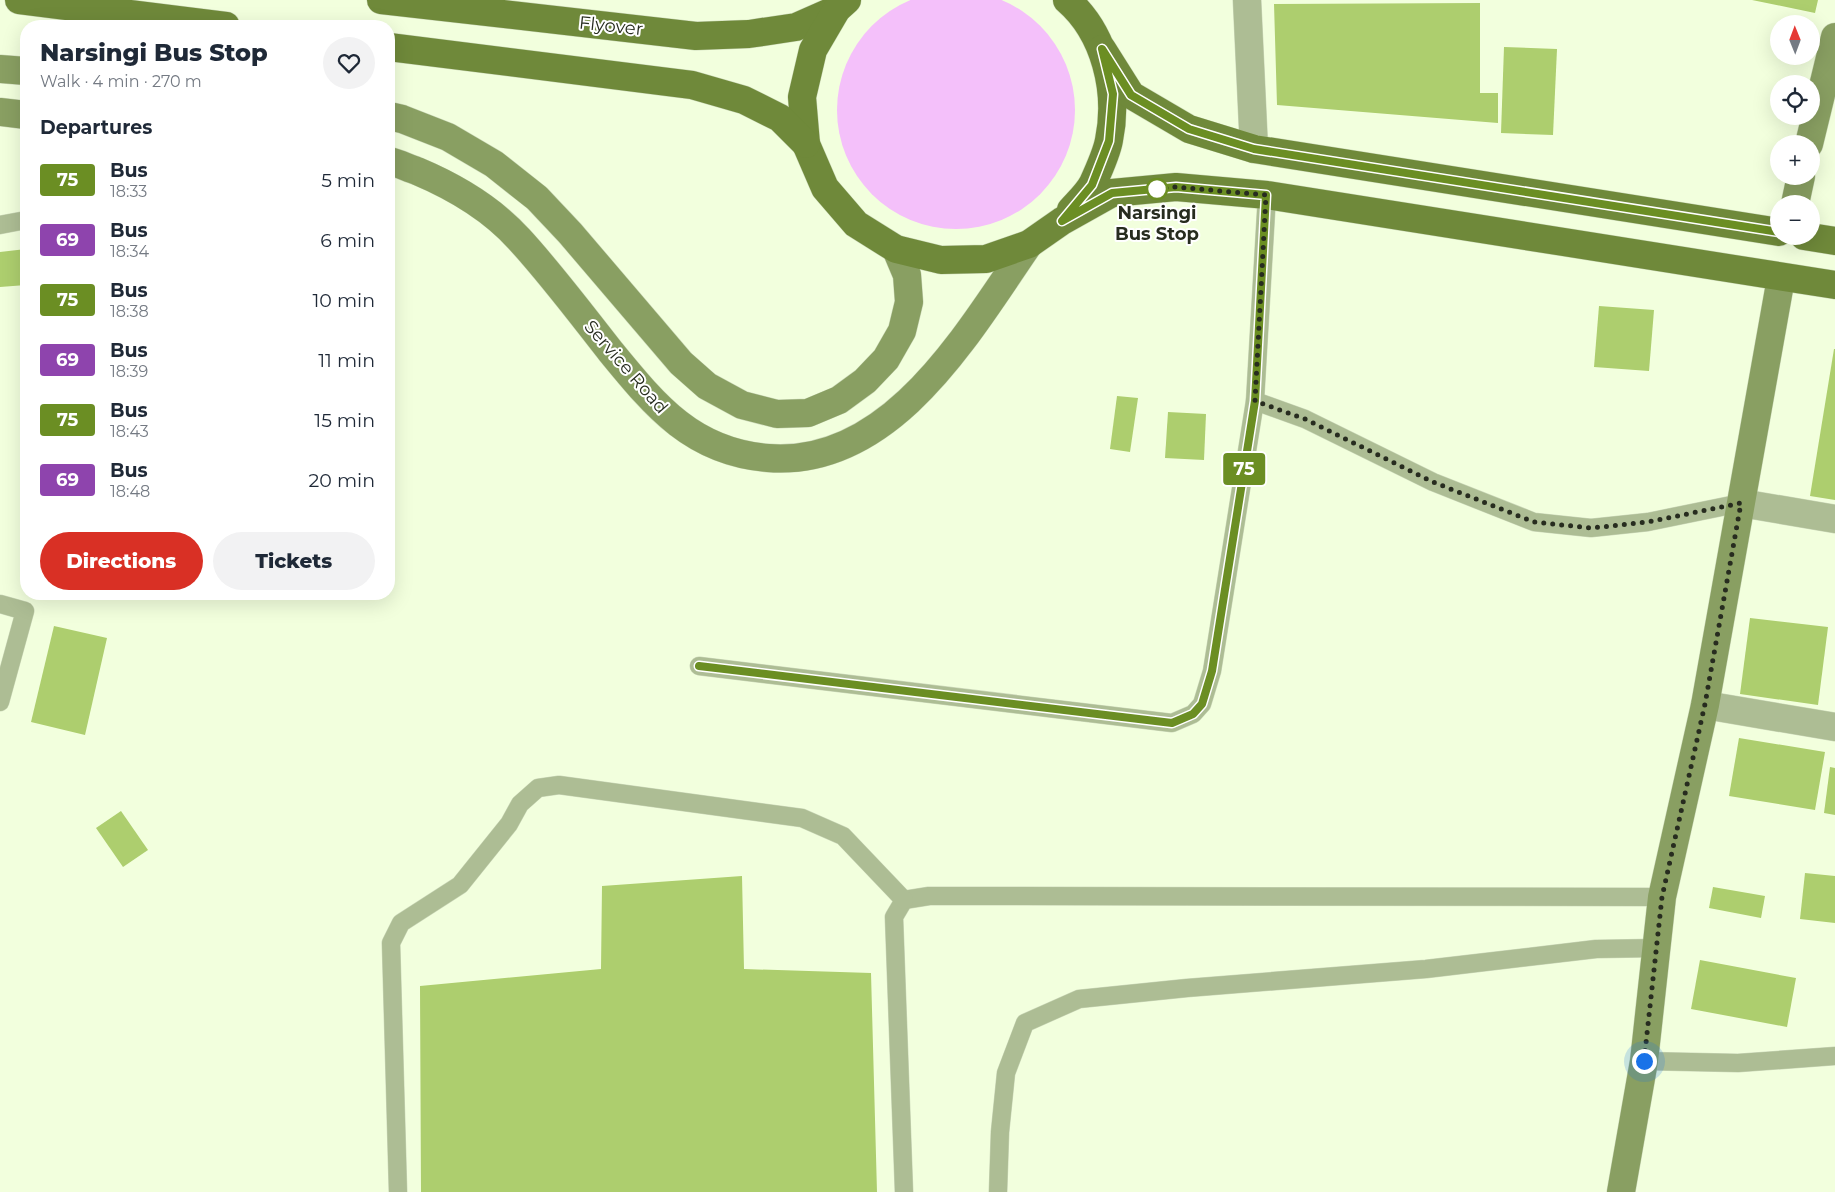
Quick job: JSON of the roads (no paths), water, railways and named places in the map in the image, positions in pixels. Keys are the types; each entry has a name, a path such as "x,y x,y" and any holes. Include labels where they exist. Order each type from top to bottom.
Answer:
{"main road":[{"path":"19,0 178,20"},
{"name":"Flyover","path":"381,0 696,36 749,34 796,27 842,5"},
{"path":"1073,4 1131,95 1189,129 1254,149 1770,231"},
{"path":"842,5 813,50 802,96 806,144 825,188 856,224 896,249 941,260 986,258 1029,244 1062,221 1112,193 1176,187 1266,195 1835,286"},
{"path":"1811,135 1835,36"},
{"path":"395,48 692,85 744,100 780,118 806,144"},
{"path":"1062,221 1092,185 1109,141 1113,94 1102,49"},
{"path":"0,69 20,71"},
{"path":"0,112 20,114"},
{"path":"395,117 448,137 494,164 537,198 681,363 707,386 742,405 768,412 777,414 808,413 838,400 866,381 886,359 902,332 909,302 907,275 896,249"},
{"name":"Service Road","path":"395,163 442,182 486,209 518,238 647,396 674,422 707,443 745,456 785,460 819,454 854,442 883,424 917,393 949,358 1029,244"},
{"path":"1820,239 1835,241"},
{"path":"1621,1192 1644,1061 1662,897 1705,704 1781,278"}],"street":[{"path":"1246,0 1254,149"},
{"path":"1741,503 1835,518"},
{"path":"1705,704 1835,727"}],"lane":[{"path":"699,666 1172,723 1193,714 1202,704 1212,671 1255,401 1266,195"},
{"path":"0,224 20,221"},
{"path":"1255,401 1305,419 1433,482 1534,522 1591,528 1648,522 1741,503"},
{"path":"0,604 25,611 0,702"},
{"path":"398,1192 391,943 401,923 460,885 509,824 520,804 538,788 559,785 802,818 843,836 904,900"},
{"path":"904,900 929,896 1662,897"},
{"path":"904,900 894,917 904,1192"},
{"path":"998,1192 1000,1132 1006,1073 1025,1023 1080,999 1187,988 1426,969 1596,949 1657,948"},
{"path":"1644,1061 1738,1063 1835,1056"}],"place":[{"name":"Narsingi Bus Stop","path":"1157,189"}]}
